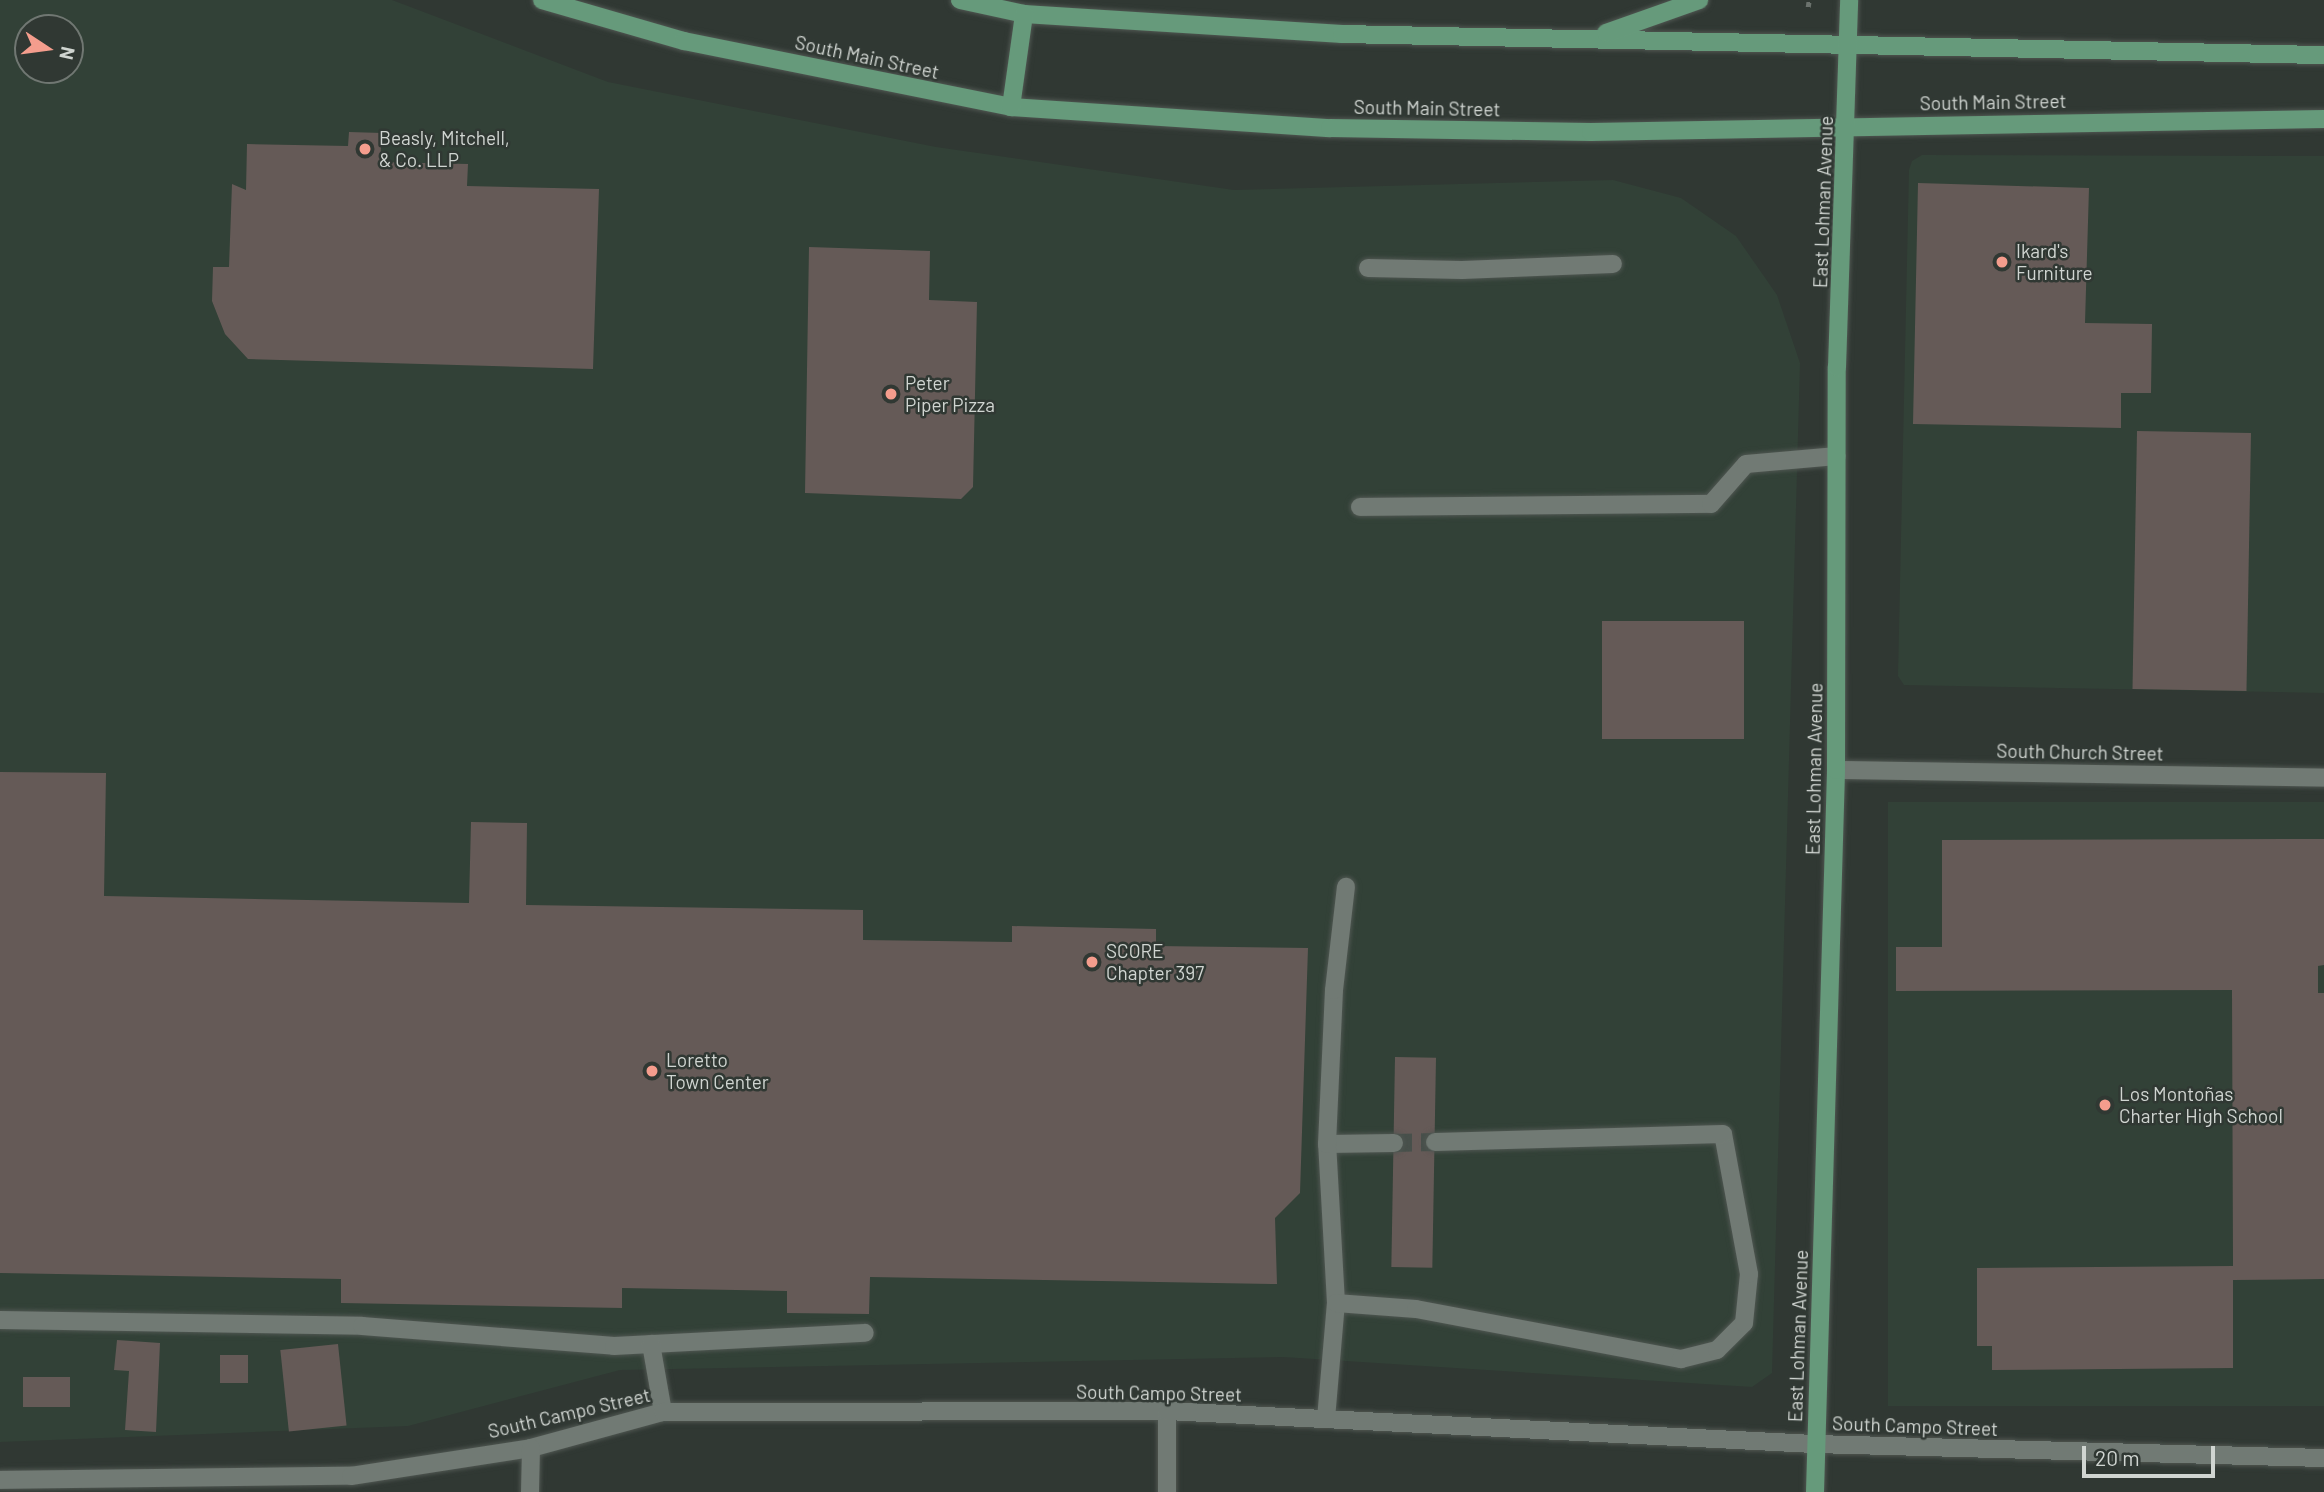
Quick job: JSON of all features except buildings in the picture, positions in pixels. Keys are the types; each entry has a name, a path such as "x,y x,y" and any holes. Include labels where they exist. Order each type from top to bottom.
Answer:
{"main road":[{"name":"South Main Street","path":"542,0 684,41 1011,107 1330,128 1591,132 1847,125 2324,119"},
{"path":"960,0 1024,14 1342,34 1596,37 1850,47 2324,55"},
{"path":"1596,37 1699,0"},
{"name":"East Lohman Avenue","path":"1815,1492 1836,770 1837,456 1850,47 1849,0"},
{"path":"1011,107 1024,14"}],"street":[{"path":"1368,268 1462,270 1613,264"},
{"path":"1360,507 1711,505 1746,464 1837,456"},
{"name":"South Church Street","path":"1836,770 2324,778"},
{"path":"1326,1419 1336,1303 1327,1144 1334,990 1346,887"},
{"path":"1336,1303 1416,1309 1681,1359 1717,1350 1744,1323 1749,1274 1723,1134 1435,1142"},
{"path":"1327,1144 1394,1143"},
{"path":"0,1320 362,1326 614,1346 865,1333"},
{"path":"651,1344 663,1412"},
{"path":"1167,1411 1167,1492"},
{"name":"South Campo Street","path":"0,1480 351,1476 531,1448 663,1412 1167,1411 1815,1444 2324,1458"},
{"path":"530,1492 531,1448"}],"path":[{"path":"1808,8 1809,0"}],"shaded area":[{"name":"Loretto Town Center","path":"0,0 392,0 608,82 936,147 1234,190 1613,180 1681,198 1736,236 1777,295 1800,363 1772,1373 1752,1387 1283,1357 620,1370 408,1426 0,1442"},
{"path":"1922,155 2324,156 2324,693 1904,685 1898,676 1909,170 1912,161"},
{"name":"Los Montoñas Charter High School","path":"1888,802 2324,802 2324,1406 1888,1406"}],"tunnel":[{"path":"1394,1143 1435,1142"}],"place":[{"name":"Beasly, Mitchell, & Co. LLP","path":"365,149"},
{"name":"Ikard's Furniture","path":"2002,262"},
{"name":"Peter Piper Pizza","path":"891,394"},
{"name":"SCORE Chapter 397","path":"1092,962"},
{"name":"Loretto Town Center","path":"652,1071"},
{"name":"Los Montoñas Charter High School","path":"2105,1105"}]}
